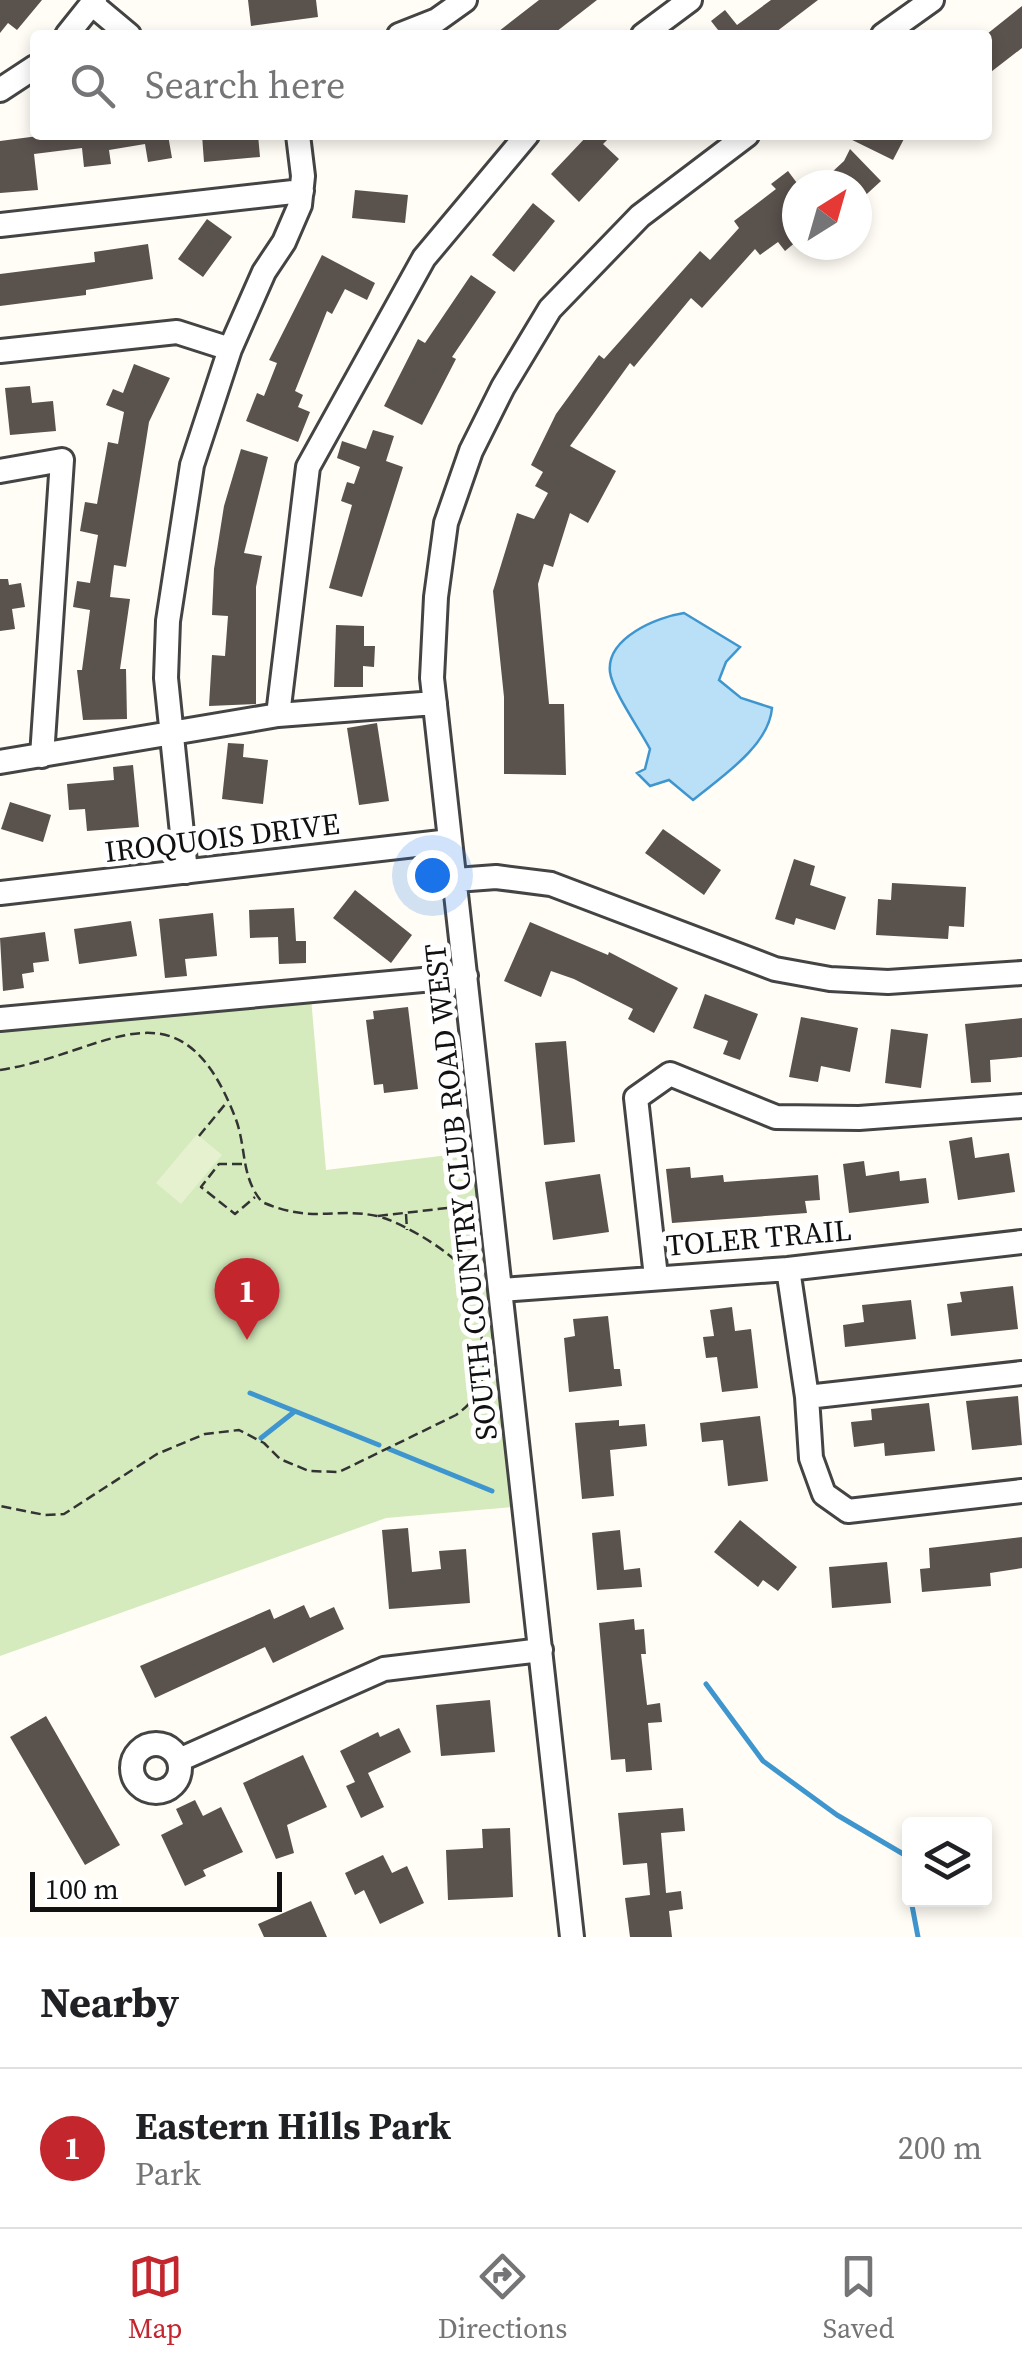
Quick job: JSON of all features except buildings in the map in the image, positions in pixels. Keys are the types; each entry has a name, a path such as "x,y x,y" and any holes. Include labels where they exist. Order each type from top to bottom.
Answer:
{"street":[{"path":"412,30 437,20 465,0"},
{"path":"650,30 690,0"},
{"path":"891,30 932,0"},
{"path":"71,30 94,2 124,30"},
{"path":"0,90 30,70"},
{"path":"186,872 166,678 168,620 192,466 230,349 264,272 284,242 302,191 298,140"},
{"path":"278,716 308,467 424,258 523,140"},
{"name":"SOUTH COUNTRY CLUB ROAD WEST","path":"572,1937 435,704 436,597 446,523 472,451 504,386 550,309 640,216 740,140"},
{"path":"0,225 302,191"},
{"path":"0,352 177,332 230,349"},
{"path":"0,472 62,460 42,756"},
{"path":"0,762 278,716 435,704"},
{"name":"IROQUOIS DRIVE","path":"0,893 450,841"},
{"path":"456,880 496,877 551,884 774,969 830,979 888,982 1022,973"},
{"path":"0,1019 466,976"},
{"path":"656,1277 636,1098 670,1074 776,1117 859,1118 1022,1106"},
{"name":"TOLER TRAIL","path":"501,1290 788,1269 1022,1242"},
{"path":"788,1269 807,1397 811,1458 824,1494 848,1511 1022,1490"},
{"path":"807,1397 1022,1373"},
{"path":"178,1760 384,1669 541,1650"}],"path":[{"path":"0,1070 38,1064 140,1031 168,1036 201,1053 242,1133 244,1164 262,1202 302,1216 376,1216 447,1208"},
{"path":"199,1136 228,1101"},
{"path":"244,1164 219,1164 201,1187 235,1214 257,1196"},
{"path":"406,1212 407,1230"},
{"path":"0,1506 45,1516 64,1514 157,1454 205,1434 239,1430 280,1459 309,1471 339,1472 471,1404 484,1385 476,1286 458,1260 376,1216"}],"green space":[{"path":"311,998 326,1170 473,1152 512,1507 386,1518 0,1656 0,1024"},
{"path":"197,1134 222,1155 181,1204 156,1183"}],"water":[{"path":"684,613 740,647 726,662 719,680 741,698 772,708 769,722 753,748 693,800 669,780 650,786 637,773 645,769 650,749 610,672 616,649 635,631"}],"waterway":[{"path":"250,1393 379,1445"},
{"path":"261,1438 294,1412"},
{"path":"389,1449 492,1491"},
{"path":"706,1684 763,1761 837,1815 902,1853"},
{"path":"912,1907 918,1937"}],"place":[{"name":"Eastern Hills Park","path":"247,1340"}]}
